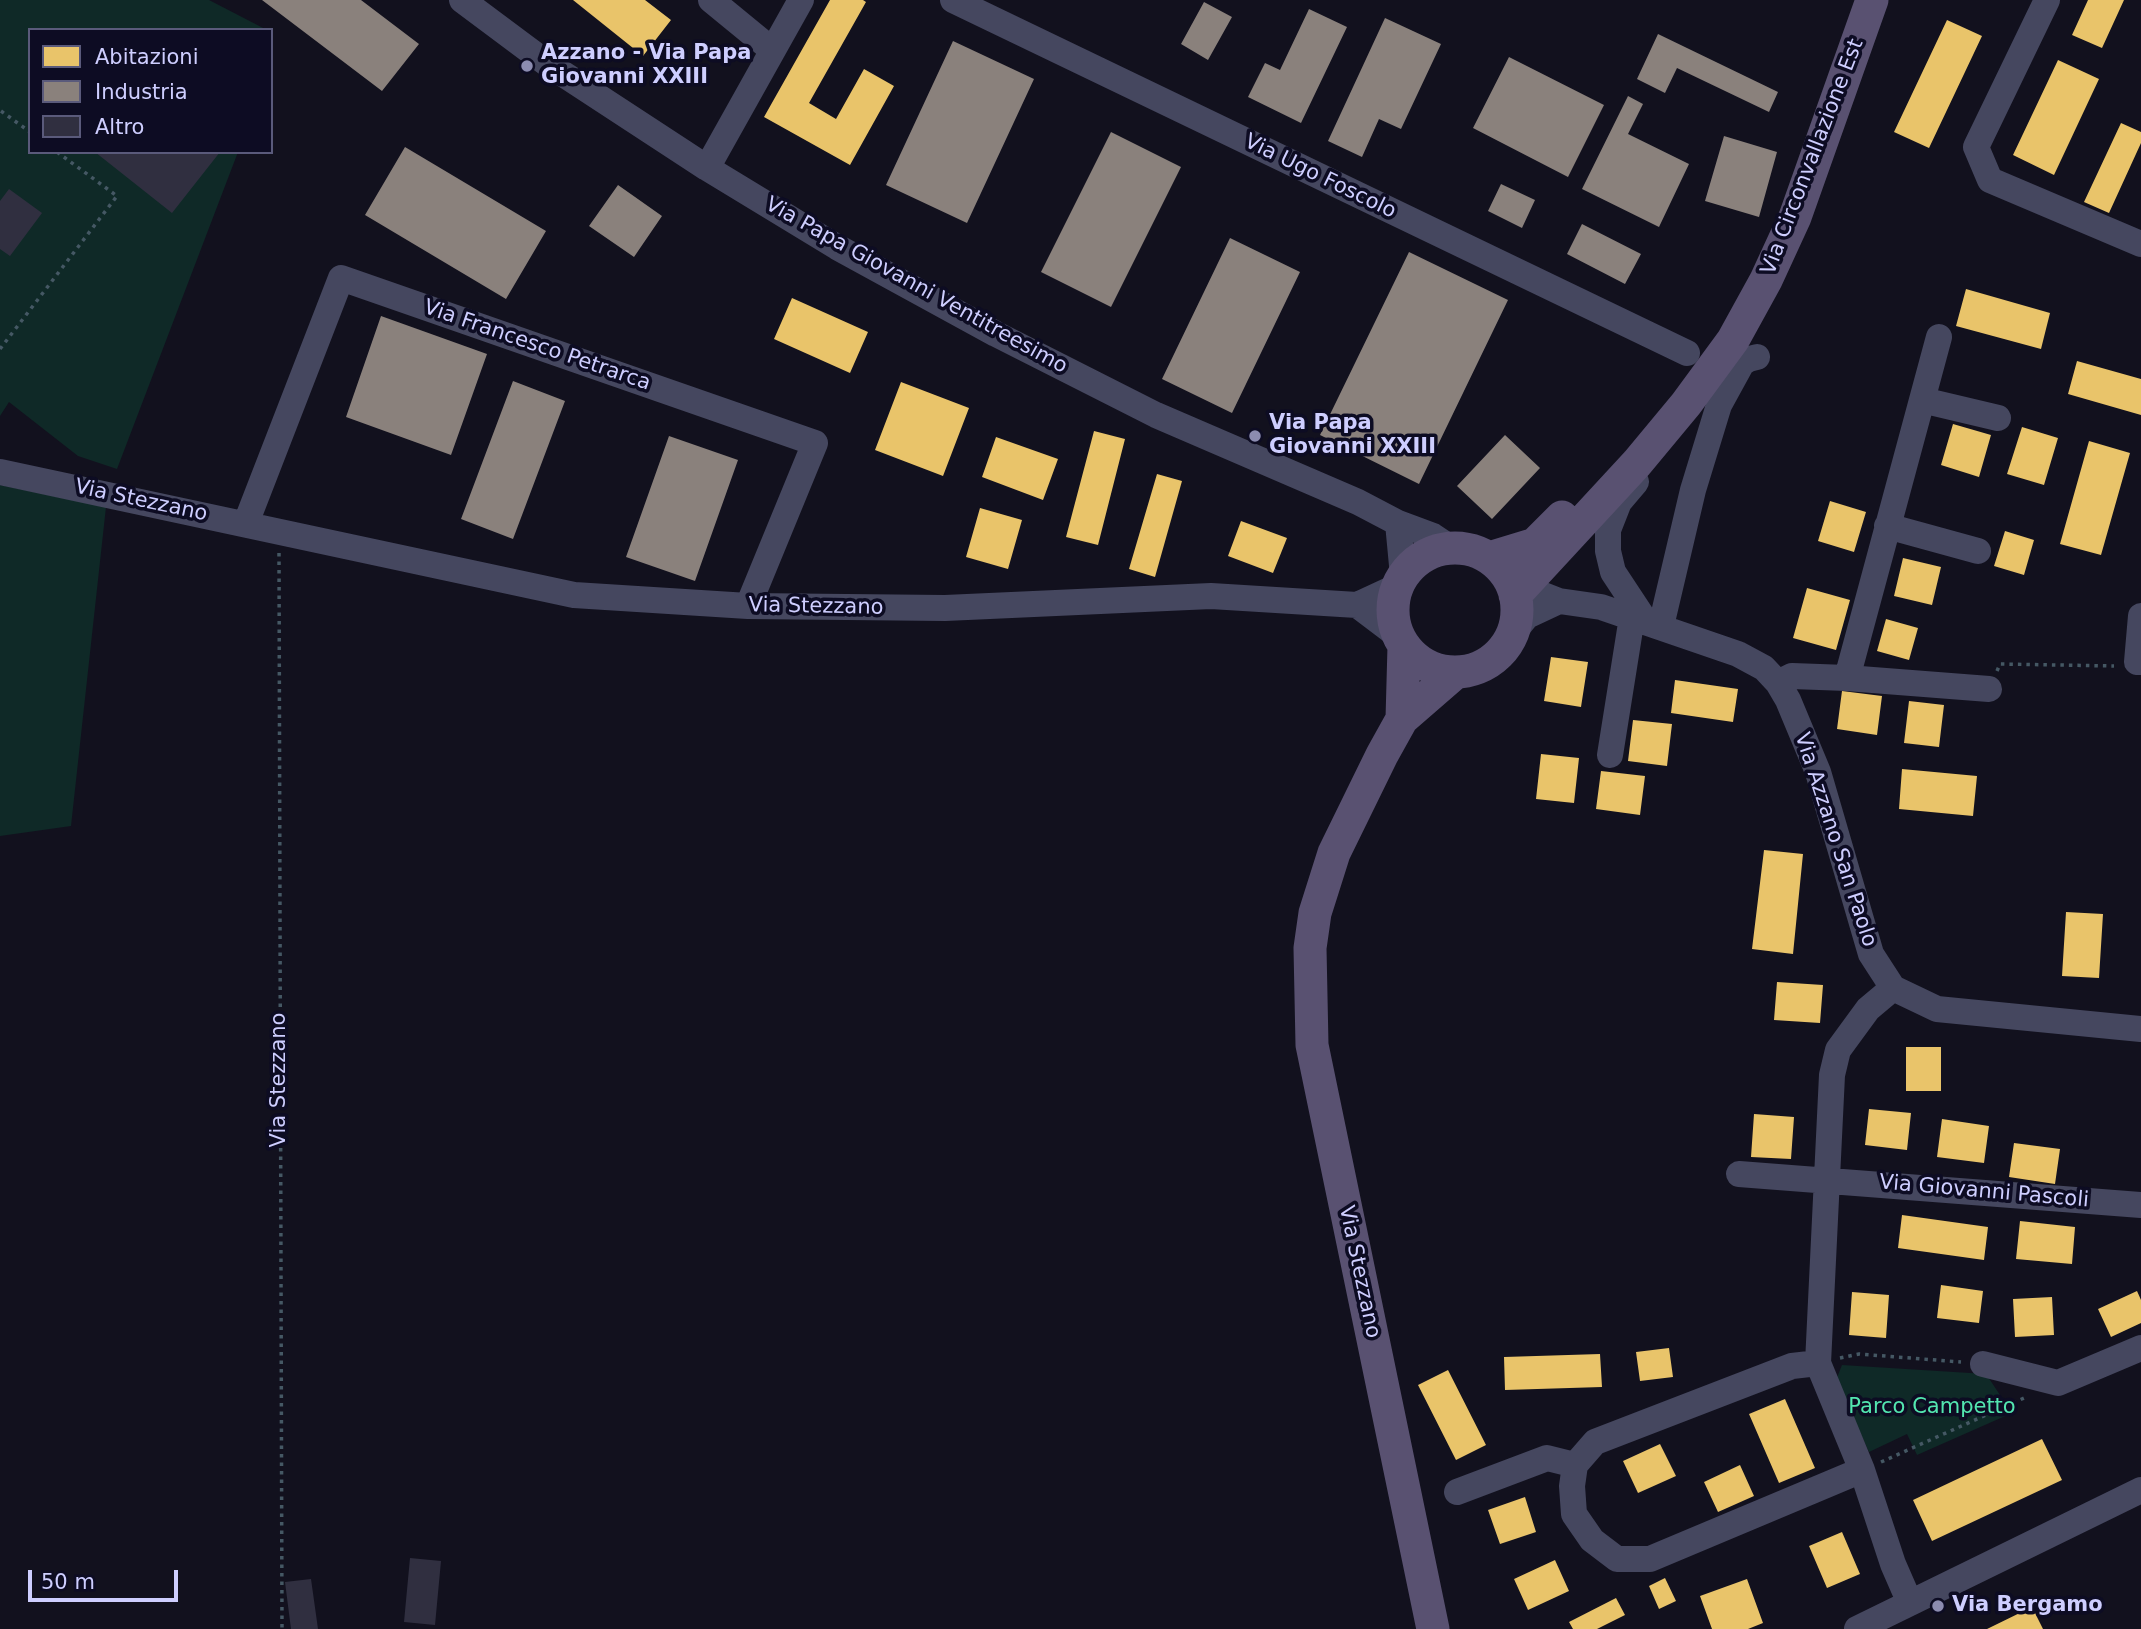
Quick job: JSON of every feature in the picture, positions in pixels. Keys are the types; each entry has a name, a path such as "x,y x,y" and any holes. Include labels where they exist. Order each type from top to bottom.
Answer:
{"main road":[{"name":"Via Circonvallazione Est","path":"1489,558 1535,544 1691,379 1733,340 1766,280 1795,216 1872,0"},
{"name":"Via Circonvallazione Est","path":"1516,597 1637,463 1691,379"},
{"path":"1401,641 1414,657 1426,666 1455,673 1479,668 1490,662 1507,644 1513,633 1517,614 1516,597 1506,574 1489,558 1477,552 1451,548 1433,552 1416,562 1400,581 1393,611 1401,641 1402,719"},
{"path":"1402,719 1455,673"},
{"name":"Via Stezzano","path":"1402,719 1334,853 1315,913 1310,948 1312,1045 1433,1629"}],"street":[{"name":"Via Papa Giovanni Ventitreesimo","path":"462,0 545,62 707,168 837,247 996,334 1156,415 1358,502 1398,523 1433,536 1451,548"},
{"path":"711,0 772,50"},
{"path":"707,168 801,0"},
{"name":"Via Ugo Foscolo","path":"953,0 1691,379"},
{"path":"2047,0 1976,148 1990,180 2141,244"},
{"name":"Via Francesco Petrarca","path":"246,523 341,278 815,443 748,606"},
{"path":"1847,678 1939,337"},
{"path":"1610,755 1646,622 1693,490 1719,405 1742,363 1758,357"},
{"path":"1646,622 1613,572 1608,551 1608,530 1619,502 1662,450 1691,379"},
{"path":"1922,400 1998,418"},
{"name":"Via Stezzano","path":"0,472 574,595 748,606 945,608 1211,596 1357,605 1400,581"},
{"path":"1398,523 1400,581"},
{"path":"1887,526 1978,551"},
{"name":"Via Azzano San Paolo","path":"1516,597 1536,592 1559,601 1601,607 1738,654 1764,668 1778,683 1788,700 1818,772 1871,954 1893,988"},
{"path":"1513,633 1527,616 1559,601"},
{"path":"1357,605 1401,641"},
{"path":"2139,662 2141,616"},
{"path":"1778,683 1792,676 1989,689"},
{"path":"1910,1603 1893,1564 1862,1470 1818,1363 1832,1075 1838,1050 1868,1009 1893,988 1937,1009 2140,1031"},
{"name":"Via Giovanni Pascoli","path":"1739,1174 2141,1205"},
{"path":"1983,1364 2058,1383 2141,1348"},
{"path":"1818,1363 1792,1366 1595,1442 1575,1465 1572,1486 1574,1514 1591,1540 1617,1559 1650,1559 1862,1470"},
{"path":"1457,1492 1547,1458 1575,1465"},
{"path":"1857,1629 2141,1490"}],"path":[{"path":"1,111 28,131"},
{"path":"0,349 117,196 60,154"},
{"name":"Via Stezzano","path":"281,531 278,572 282,1629"},
{"path":"1989,689 2000,664 2109,667 2139,662"},
{"path":"1818,1363 1859,1354 1983,1364"},
{"path":"1862,1470 2058,1383"}],"green space":[{"path":"0,0 209,0 263,28 28,28 28,154 237,154 117,469 78,456 9,402 0,416"},
{"path":"0,485 106,507 71,826 0,836"},
{"name":"Parco Campetto","path":"1842,1365 1986,1374 2012,1413 1917,1455 1907,1434 1869,1452 1836,1380"}],"building: Abitazioni":[{"path":"573,0 645,0 671,20 643,56"},
{"path":"830,0 866,2 809,103 836,119 864,69 894,86 850,165 764,117"},
{"path":"2088,0 2124,0 2102,48 2072,35"},
{"path":"1947,20 1982,36 1929,148 1894,132"},
{"path":"2058,60 2099,79 2054,175 2013,155"},
{"path":"2121,123 2141,132 2141,143 2109,213 2084,202"},
{"path":"1966,289 2050,313 2041,349 1956,326"},
{"path":"792,298 868,332 850,373 774,339"},
{"path":"2077,361 2141,379 2141,415 2068,394"},
{"path":"901,382 969,408 943,476 875,450"},
{"path":"1953,424 1991,435 1979,477 1941,465"},
{"path":"2022,427 2058,438 2044,485 2007,474"},
{"path":"1094,431 1125,439 1098,545 1066,537"},
{"path":"996,437 1058,459 1043,500 982,477"},
{"path":"2089,441 2130,453 2101,555 2060,544"},
{"path":"1157,474 1182,481 1155,577 1129,569"},
{"path":"1830,501 1866,512 1854,552 1818,541"},
{"path":"980,508 1022,520 1008,569 966,557"},
{"path":"1241,521 1287,538 1273,573 1228,556"},
{"path":"2005,531 2034,540 2024,575 1994,566"},
{"path":"1903,558 1941,567 1932,605 1894,596"},
{"path":"1807,588 1850,600 1836,650 1793,638"},
{"path":"1886,619 1918,628 1909,660 1877,651"},
{"path":"1551,657 1588,662 1581,707 1544,701"},
{"path":"1675,680 1738,689 1733,722 1671,713"},
{"path":"1842,691 1882,696 1877,735 1837,729"},
{"path":"1909,701 1944,705 1939,747 1904,743"},
{"path":"1633,720 1672,724 1667,766 1628,761"},
{"path":"1541,754 1579,758 1574,803 1536,799"},
{"path":"1902,769 1977,776 1973,816 1899,809"},
{"path":"1601,771 1645,776 1640,815 1596,809"},
{"path":"1764,850 1803,854 1793,954 1752,949"},
{"path":"2066,912 2103,914 2099,978 2062,976"},
{"path":"1777,982 1823,985 1820,1023 1774,1020"},
{"path":"1906,1047 1941,1047 1941,1091 1906,1091"},
{"path":"1869,1109 1911,1113 1907,1150 1865,1145"},
{"path":"1754,1114 1794,1117 1791,1159 1751,1157"},
{"path":"1942,1119 1989,1126 1984,1163 1937,1157"},
{"path":"2014,1143 2060,1149 2055,1184 2009,1177"},
{"path":"1902,1215 1988,1227 1984,1260 1898,1248"},
{"path":"2020,1221 2075,1227 2072,1264 2016,1259"},
{"path":"1941,1285 1983,1291 1979,1323 1937,1318"},
{"path":"2137,1291 2141,1300 2141,1323 2111,1337 2098,1309"},
{"path":"1852,1292 1889,1295 1886,1338 1849,1335"},
{"path":"2052,1297 2054,1335 2015,1337 2013,1299"},
{"path":"1669,1348 1673,1377 1640,1381 1636,1352"},
{"path":"1600,1354 1602,1387 1505,1390 1504,1357"},
{"path":"1448,1370 1486,1445 1456,1460 1418,1385"},
{"path":"1785,1399 1815,1468 1779,1483 1749,1414"},
{"path":"2042,1439 2062,1480 1932,1541 1913,1500"},
{"path":"1660,1444 1676,1476 1638,1493 1623,1461"},
{"path":"1740,1465 1754,1496 1718,1512 1704,1482"},
{"path":"1525,1497 1536,1532 1500,1544 1488,1510"},
{"path":"1842,1532 1860,1574 1827,1588 1809,1546"},
{"path":"1555,1560 1569,1591 1528,1610 1514,1579"},
{"path":"1665,1578 1676,1601 1659,1609 1649,1586"},
{"path":"1747,1579 1763,1623 1748,1629 1712,1629 1700,1596"},
{"path":"1616,1598 1625,1615 1597,1629 1573,1629 1569,1622"},
{"path":"2032,1607 2043,1629 1987,1629"}],"building: Industria":[{"path":"262,0 361,0 419,44 382,91"},
{"path":"1204,2 1232,17 1208,60 1181,44"},
{"path":"1309,9 1347,27 1301,123 1248,97 1265,63 1280,70"},
{"path":"1385,18 1441,44 1401,129 1379,119 1362,157 1328,141"},
{"path":"1658,34 1778,92 1769,112 1677,68 1665,93 1637,79"},
{"path":"953,41 1034,79 967,223 886,185"},
{"path":"1509,57 1604,105 1568,177 1473,128"},
{"path":"1628,96 1643,104 1628,134 1689,164 1659,227 1582,189"},
{"path":"1111,132 1181,167 1111,307 1041,272"},
{"path":"1724,136 1777,152 1759,217 1705,201"},
{"path":"405,147 546,231 506,299 365,215"},
{"path":"1501,184 1535,200 1522,228 1488,211"},
{"path":"618,185 662,216 634,257 589,226"},
{"path":"1582,224 1641,254 1625,284 1567,254"},
{"path":"1230,238 1300,272 1232,413 1162,379"},
{"path":"1409,252 1508,300 1419,484 1320,435"},
{"path":"381,316 487,354 451,455 346,417"},
{"path":"513,381 565,401 513,539 461,519"},
{"path":"1505,435 1540,468 1492,519 1457,486"},
{"path":"669,436 738,460 695,581 626,557"}],"building: Altro":[{"path":"98,154 218,154 172,213"},
{"path":"9,189 42,213 10,256 0,249 0,201"},
{"path":"410,1558 441,1561 435,1625 404,1622"},
{"path":"311,1579 318,1629 291,1629 285,1582"}],"place":[{"name":"Azzano - Via Papa Giovanni XXIII","path":"527,66"},
{"name":"Via Papa Giovanni XXIII","path":"1255,436"},
{"name":"Via Bergamo","path":"1938,1606"}]}
